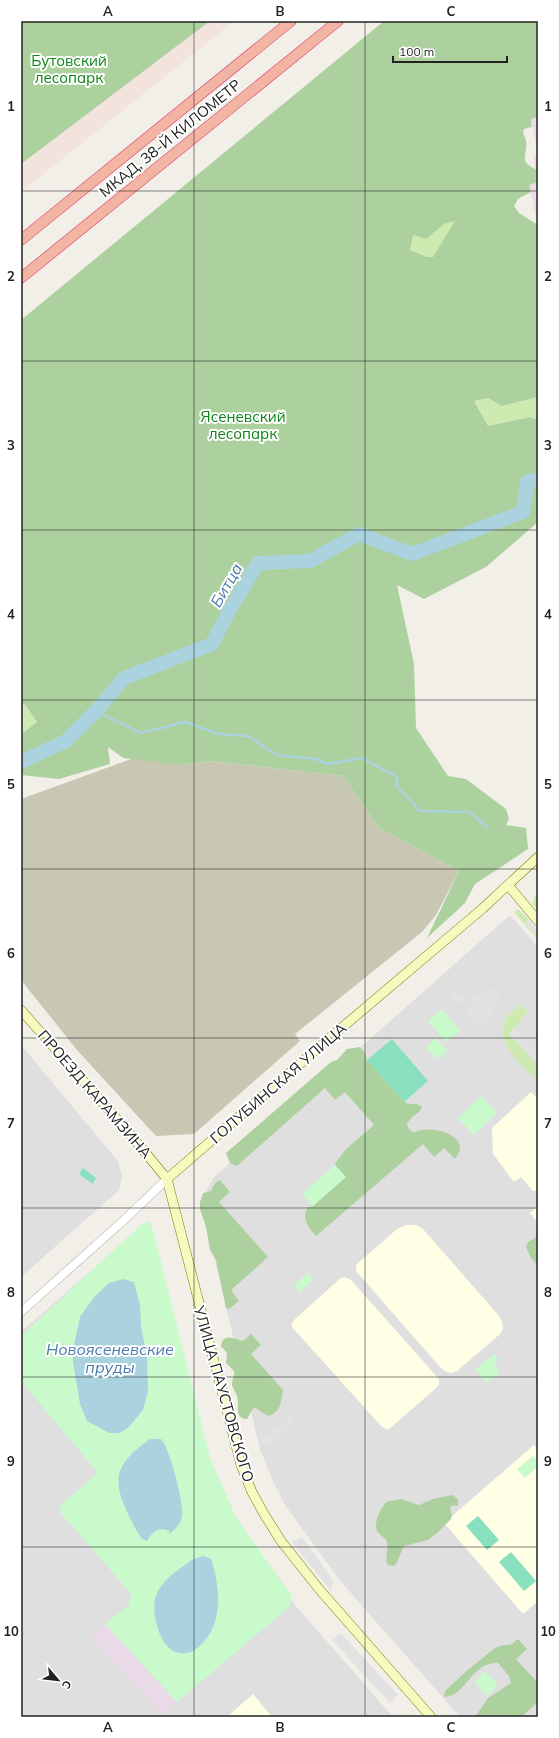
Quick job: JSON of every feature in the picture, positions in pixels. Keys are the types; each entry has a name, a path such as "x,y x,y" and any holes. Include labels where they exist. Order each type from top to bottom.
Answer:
{"highway":[{"name":"МКАД, 38-Й КИЛОМЕТР","path":"21,240 291,21"},
{"name":"МКАД, 38-Й КИЛОМЕТР","path":"21,278 338,21"}],"main road":[{"name":"ГОЛУБИНСКАЯ УЛИЦА","path":"167,1179 482,909 538,857"},
{"path":"508,885 538,921"},
{"name":"ПРОЕЗД КАРАМЗИНА","path":"21,1010 130,1134 167,1179"},
{"name":"УЛИЦА ПАУСТОВСКОГО","path":"167,1179 240,1458 252,1492 273,1530 290,1554 431,1717"}],"street":[{"name":"ГОЛУБИНСКАЯ УЛИЦА","path":"21,1312 167,1179"}],"shaded area":[{"name":"Бутовский лесопарк","path":"21,21 234,21 21,192"},
{"path":"538,117 538,155 531,119"},
{"path":"538,155 538,182 533,156"},
{"path":"538,182 538,226 529,185"},
{"path":"134,758 181,765 211,761 343,776 379,828 459,871 436,915 422,932 295,1034 300,1041 194,1134 156,1136 77,1050 21,980 21,799"},
{"path":"510,915 538,947 538,1717 460,1717 341,1582 285,1505 272,1479 260,1449 201,1202 213,1178"},
{"path":"529,920 538,931 538,937 525,923"},
{"path":"485,990 495,990 499,995 497,1008 491,1016 479,1026 467,1013 475,1004 473,1002 471,1004 468,1001"},
{"path":"453,991 467,1000 460,1004 450,993"},
{"path":"514,1027 538,1055 538,1065 509,1034"},
{"path":"21,1045 118,1161 122,1176 119,1190 21,1277"},
{"path":"531,1092 538,1099 538,1191 533,1191 521,1177 514,1182 493,1154 492,1128"},
{"path":"538,1206 538,1223 530,1213"},
{"path":"407,1225 416,1225 422,1228 500,1317 502,1322 503,1328 500,1334 457,1371 451,1373 440,1367 356,1271 356,1266 358,1263 397,1229"},
{"path":"142,1226 206,1461 234,1519 296,1606 393,1717 21,1717 21,1332"},
{"path":"345,1277 351,1280 439,1379 439,1384 436,1388 388,1430 382,1427 292,1327 292,1323 295,1319 341,1278"},
{"path":"289,1417 294,1421 265,1447 261,1442"},
{"path":"534,1445 538,1450 538,1601 523,1614 444,1523"},
{"path":"302,1537 333,1580 331,1591 292,1542"},
{"path":"105,1624 177,1702 163,1715 91,1637"},
{"path":"341,1633 398,1695 390,1703 332,1640"},
{"path":"253,1694 272,1717 227,1717"}],"green space":[{"name":"Бутовский лесопарк","path":"21,21 210,21 21,164"},
{"name":"Ясеневский лесопарк","path":"384,21 538,21 538,117 531,119 532,127 524,129 523,133 526,141 525,161 537,170 538,182 529,185 531,192 518,199 514,206 519,213 538,225 538,397 502,406 488,398 474,401 488,426 530,417 538,420 538,522 486,567 424,599 397,585 414,664 416,728 448,776 466,779 506,809 509,819 506,825 526,828 528,849 475,884 465,903 427,938 459,871 379,828 343,776 211,761 181,765 123,758 108,747 110,764 59,779 21,775 21,733 37,722 26,706 21,702 21,320","holes":["455,221 433,257 427,257 410,250 413,235 426,239 444,224"]},
{"path":"456,221 433,257 427,257 410,250 412,235 426,239 444,224"},
{"path":"538,397 538,420 530,417 488,426 474,401 488,398 502,406"},
{"path":"21,702 26,706 37,722 23,733 21,733"},
{"path":"538,894 538,910 532,904 535,896"},
{"path":"518,909 529,920 525,923 538,937 538,940 514,912"},
{"path":"521,1004 528,1011 510,1034 538,1065 538,1082 512,1054 503,1037 503,1028 507,1017"},
{"path":"442,1009 460,1031 446,1042 428,1021"},
{"path":"436,1038 447,1051 437,1059 426,1047"},
{"path":"392,1039 428,1081 404,1102 367,1060"},
{"path":"360,1047 365,1053 367,1060 404,1102 409,1104 417,1104 422,1107 407,1124 408,1128 414,1132 431,1129 450,1134 457,1140 460,1145 460,1150 455,1159 444,1148 434,1157 423,1144 316,1236 308,1226 306,1220 305,1216 307,1208 313,1206 345,1177 335,1165 336,1162 346,1149 374,1125 345,1092 335,1100 325,1088 237,1166 230,1163 226,1153 331,1062 337,1060 347,1049"},
{"path":"481,1096 497,1113 474,1135 458,1118"},
{"path":"335,1165 346,1177 313,1206 302,1194"},
{"path":"83,1168 96,1178 93,1184 79,1174"},
{"path":"220,1180 230,1192 219,1202 268,1257 231,1290 239,1301 229,1309 226,1308 216,1260 210,1250 206,1227 200,1209 200,1202 203,1193 211,1191 215,1183"},
{"path":"148,1221 153,1230 210,1458 237,1519 292,1596 289,1607 177,1702 105,1624 128,1606 132,1595 60,1512 61,1505 98,1473 21,1381 21,1336 142,1224"},
{"path":"538,1236 538,1265 531,1258 526,1247 528,1242"},
{"path":"308,1273 314,1279 300,1292 294,1285"},
{"path":"251,1334 261,1345 251,1354 283,1390 280,1406 276,1412 268,1416 254,1407 247,1419 238,1414 238,1400 232,1384 234,1371 226,1363 227,1353 221,1346 222,1342 226,1338 233,1338 243,1341"},
{"path":"494,1354 499,1360 494,1365 500,1372 487,1383 475,1370"},
{"path":"533,1456 538,1461 538,1466 525,1478 517,1469"},
{"path":"452,1495 458,1499 458,1506 452,1505 450,1508 452,1515 451,1519 428,1540 404,1546 396,1564 393,1566 388,1565 386,1560 386,1541 378,1533 376,1528 378,1516 386,1502 401,1499 419,1505 433,1499"},
{"path":"478,1516 499,1540 487,1550 466,1526"},
{"path":"511,1552 536,1581 524,1591 499,1562"},
{"path":"518,1639 527,1649 516,1659 538,1683 538,1702 521,1717 475,1717 488,1698 511,1683 509,1676 498,1663 489,1664 481,1668 459,1691 445,1697 444,1695 446,1690 495,1648 512,1644"},
{"path":"485,1671 498,1685 487,1696 474,1682"}],"water":[{"name":"Новоясеневские пруды","path":"123,1279 134,1282 140,1305 141,1327 147,1355 148,1391 143,1410 128,1428 119,1433 109,1433 87,1421 80,1404 73,1362 73,1350 80,1317 94,1297 109,1283"},
{"path":"150,1439 161,1439 168,1453 176,1476 181,1501 182,1517 177,1527 169,1534 169,1531 162,1529 151,1535 147,1541 139,1535 131,1520 120,1494 118,1484 122,1466 129,1457"},
{"path":"204,1556 211,1559 217,1583 218,1607 216,1619 212,1630 194,1651 188,1653 176,1652 171,1650 166,1645 159,1632 154,1611 157,1594 160,1587 173,1574 192,1560"}],"waterway":[{"name":"Битца","path":"21,759 23,761 66,741 96,711 124,678 212,644 229,611 258,563 310,561 359,534 412,554 523,512 527,482 538,479"},
{"path":"96,711 141,733 185,722 219,734 248,736 277,755 316,759 328,764 362,758 397,777 397,786 420,811 469,812 487,827"}]}
